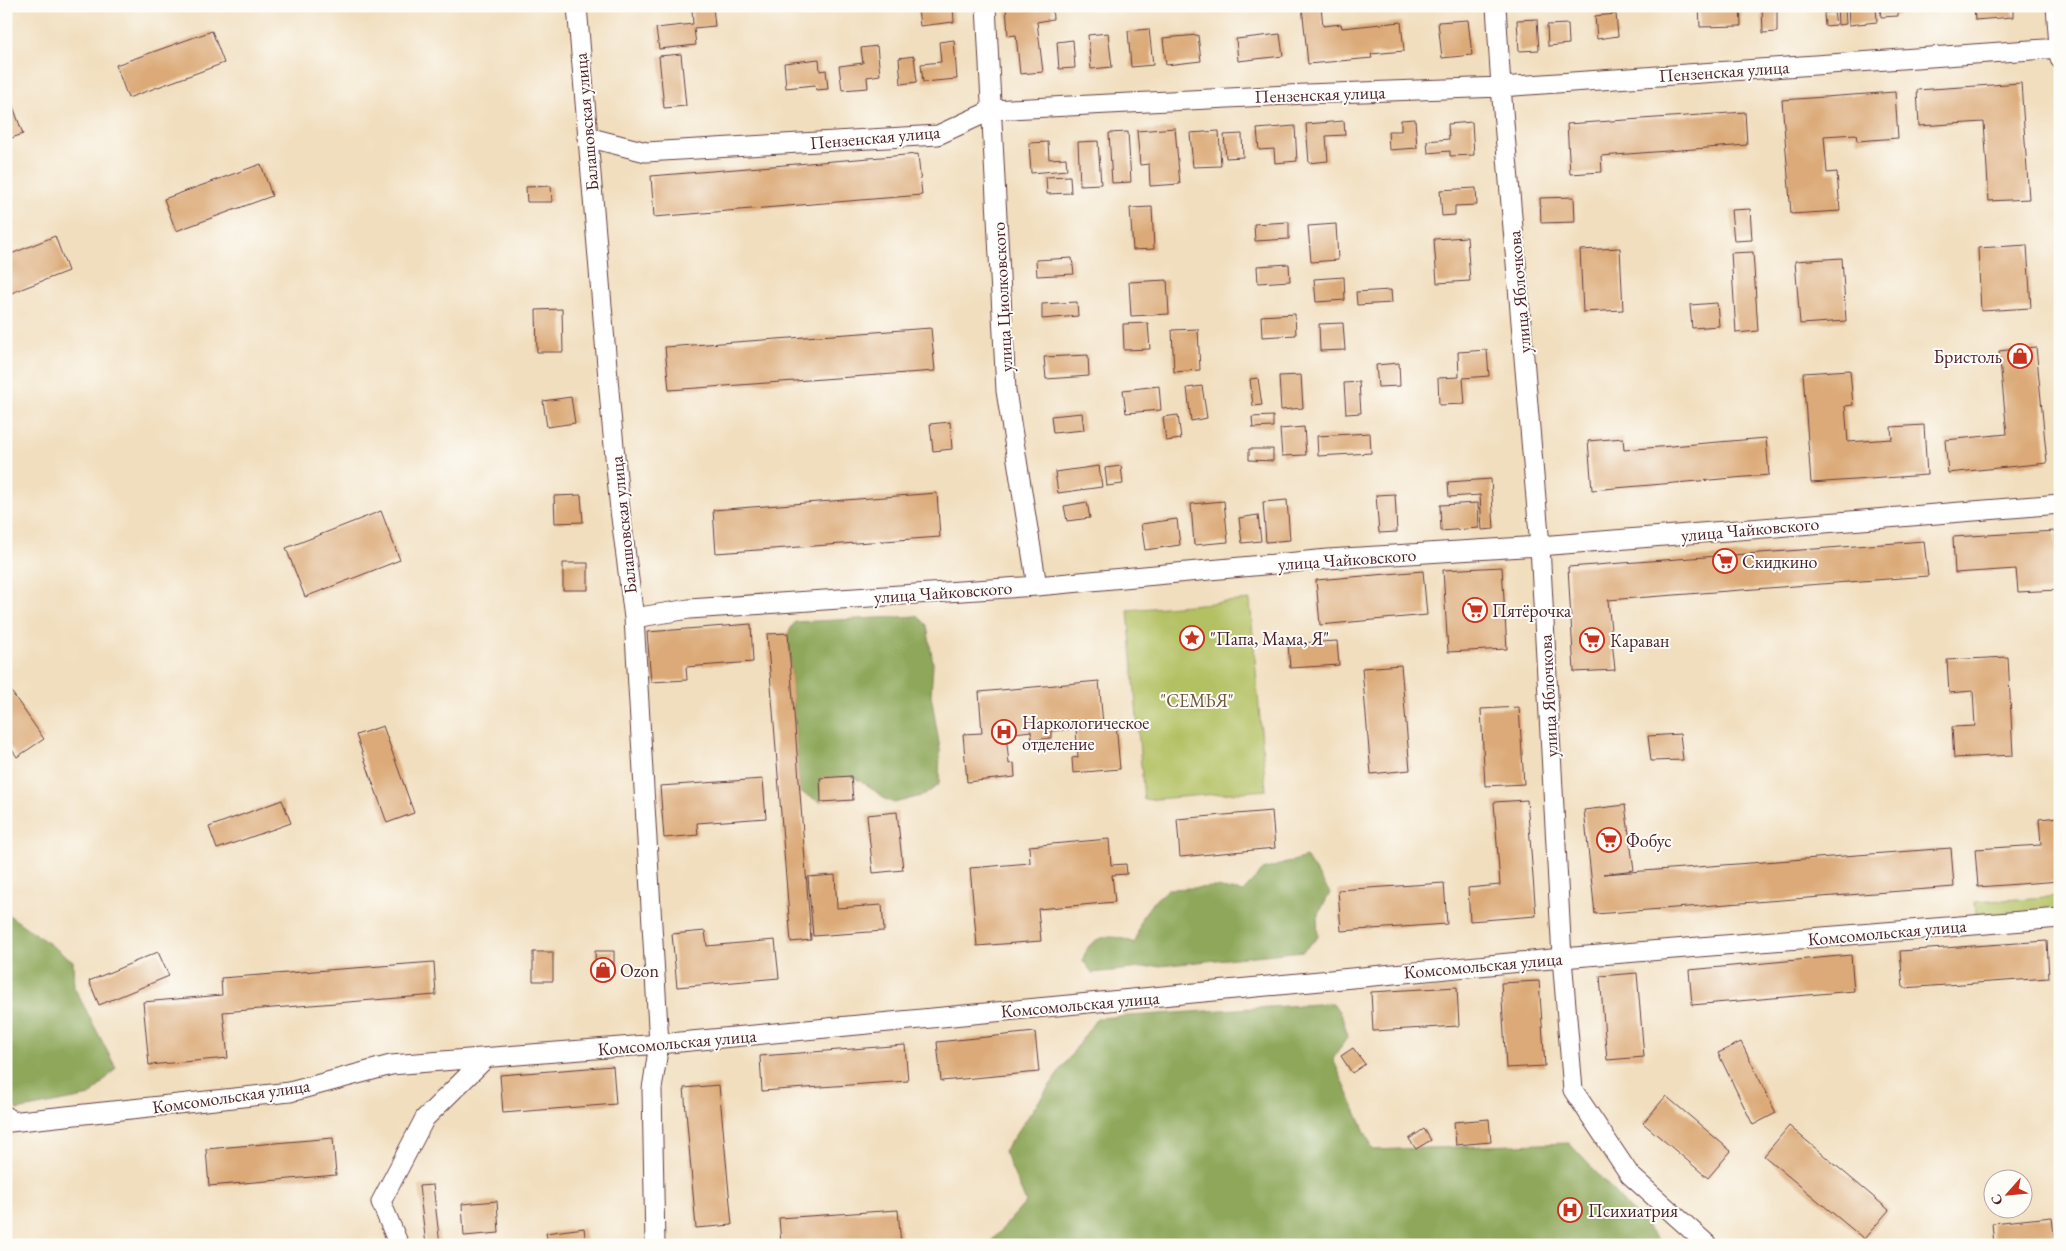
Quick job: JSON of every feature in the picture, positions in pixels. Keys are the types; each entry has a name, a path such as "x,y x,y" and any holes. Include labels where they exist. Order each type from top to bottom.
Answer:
{"street":[{"name":"Балашовская улица","path":"577,6 620,510 634,618 659,1044 652,1089 655,1245"},
{"name":"улица Циолковского","path":"986,6 1006,391 1037,586"},
{"name":"улица Яблочкова","path":"1496,6 1501,87 1540,546 1562,958 1573,1090 1630,1175 1708,1245"},
{"path":"2056,6 2059,52"},
{"name":"Пензенская улица","path":"587,137 646,152 938,135 992,110 1306,94 1501,87 2059,52"},
{"name":"улица Чайковского","path":"634,618 689,609 1037,586 1328,559 1540,546 2060,504"},
{"name":"Комсомольская улица","path":"6,1116 10,1122 290,1092 391,1065 659,1044 1562,958 2060,918"},
{"path":"399,1245 381,1202 425,1118 484,1059"}],"green space":[{"name":"\"СЕМЬЯ\"","path":"1250,600 1266,790 1144,800 1128,610"},
{"path":"918,616 927,625 933,664 931,695 940,749 939,784 925,795 894,803 851,776 820,778 821,802 800,792 788,633 795,622"},
{"path":"1306,857 1330,893 1317,917 1318,937 1303,951 1092,973 1083,960 1091,944 1103,938 1119,938 1135,943 1142,917 1153,902 1168,889 1216,887 1243,892 1263,870"},
{"path":"2060,896 2060,910 1976,916 1975,902"},
{"path":"6,913 73,961 74,987 116,1068 90,1096 17,1110 6,1091"},
{"path":"1333,1003 1342,1016 1348,1036 1333,1059 1373,1150 1569,1143 1663,1245 988,1245 1026,1202 1004,1151 1097,1018"}],"building":[{"path":"658,6 693,6 693,8 658,11"},
{"path":"790,6 818,6 818,10 790,12"},
{"path":"953,6 954,22 920,26 918,9"},
{"path":"1006,6 1052,6 1053,19 1037,22 1043,72 1020,74 1016,35 1008,36"},
{"path":"1302,6 1321,6 1323,26 1341,24 1342,28 1401,22 1404,51 1371,54 1372,58 1308,64"},
{"path":"1699,6 1740,6 1741,26 1700,27"},
{"path":"1762,6 1777,6 1777,32 1763,33"},
{"path":"1837,6 1845,6 1846,24 1838,25"},
{"path":"1848,6 1876,6 1877,22 1849,25"},
{"path":"1880,6 1898,6 1898,16 1881,17"},
{"path":"1974,6 2013,6 2013,17 1975,20"},
{"path":"713,7 715,26 694,28 696,45 659,49 656,28 693,24 692,9"},
{"path":"1834,12 1836,25 1825,26 1824,13"},
{"path":"1616,14 1618,36 1597,39 1595,16"},
{"path":"1537,19 1539,50 1519,51 1517,20"},
{"path":"1468,20 1472,55 1442,58 1438,22"},
{"path":"1568,24 1569,44 1548,46 1547,25"},
{"path":"1149,29 1153,65 1131,67 1128,31"},
{"path":"212,31 224,63 128,98 116,65"},
{"path":"1108,33 1112,67 1091,69 1088,35"},
{"path":"1280,34 1283,56 1238,61 1236,39"},
{"path":"1198,35 1201,61 1166,65 1163,38"},
{"path":"954,40 957,79 923,82 921,64 941,62 939,42"},
{"path":"1073,40 1075,68 1059,69 1057,42"},
{"path":"877,46 880,75 867,77 868,88 842,90 839,66 863,63 861,48"},
{"path":"681,54 686,106 664,108 659,56"},
{"path":"914,56 917,82 901,84 899,58"},
{"path":"819,59 820,71 826,70 828,89 816,90 815,85 786,88 784,63"},
{"path":"2021,83 2029,199 1989,201 1984,122 1919,126 1917,90"},
{"path":"1895,92 1898,138 1857,141 1856,134 1824,136 1827,173 1837,172 1840,211 1791,214 1782,100"},
{"path":"11,101 23,134 6,140 6,103"},
{"path":"1745,112 1747,145 1601,156 1602,172 1570,174 1567,124"},
{"path":"1415,119 1417,148 1389,150 1388,131 1401,131 1401,120"},
{"path":"1344,121 1345,135 1326,136 1328,161 1309,163 1306,124"},
{"path":"1472,122 1474,155 1450,156 1450,151 1428,153 1427,141 1449,139 1448,124"},
{"path":"1295,126 1297,161 1275,163 1274,149 1259,150 1257,129"},
{"path":"1175,128 1180,184 1150,186 1149,164 1140,165 1137,131"},
{"path":"1219,131 1221,166 1193,167 1190,133"},
{"path":"1128,132 1131,182 1112,183 1109,133"},
{"path":"1242,134 1243,157 1226,158 1224,135"},
{"path":"1098,141 1101,184 1080,185 1078,142"},
{"path":"1048,142 1049,159 1066,158 1067,170 1031,173 1029,143"},
{"path":"918,154 922,195 654,217 651,176"},
{"path":"261,164 272,196 176,231 164,199"},
{"path":"1070,176 1071,193 1047,194 1046,177"},
{"path":"551,186 552,202 527,202 526,187"},
{"path":"1476,188 1477,205 1455,206 1455,215 1442,216 1440,190"},
{"path":"1574,197 1575,222 1541,223 1540,198"},
{"path":"1152,207 1154,249 1133,250 1130,208"},
{"path":"1750,209 1752,240 1734,241 1731,210"},
{"path":"1289,222 1289,239 1255,241 1254,224"},
{"path":"1336,224 1338,260 1311,262 1308,226"},
{"path":"55,236 68,271 6,295 6,256"},
{"path":"1467,237 1470,281 1437,283 1434,239"},
{"path":"2027,245 2031,308 1981,311 1978,248"},
{"path":"1620,248 1623,310 1583,312 1580,250"},
{"path":"1753,252 1758,331 1736,333 1731,253"},
{"path":"1072,258 1074,274 1037,276 1036,260"},
{"path":"1842,258 1846,321 1800,324 1795,261"},
{"path":"1289,264 1290,281 1258,283 1257,266"},
{"path":"1344,277 1345,300 1316,302 1314,279"},
{"path":"1167,280 1169,314 1131,316 1129,282"},
{"path":"1391,290 1392,303 1357,305 1356,292"},
{"path":"1077,302 1078,316 1042,319 1042,304"},
{"path":"1717,303 1719,326 1692,328 1690,305"},
{"path":"562,309 563,352 537,352 536,310"},
{"path":"1295,314 1296,335 1262,337 1261,316"},
{"path":"1148,323 1150,349 1124,350 1123,324"},
{"path":"1343,323 1345,350 1320,351 1319,324"},
{"path":"931,328 935,371 669,390 665,347"},
{"path":"1198,329 1200,370 1174,372 1172,330"},
{"path":"2036,347 2047,463 1948,473 1945,440 2007,434 1999,351"},
{"path":"1487,350 1489,376 1463,378 1465,404 1439,405 1438,378 1459,377 1458,352"},
{"path":"1088,355 1089,376 1046,379 1044,357"},
{"path":"1399,363 1400,386 1378,387 1376,365"},
{"path":"1850,370 1853,405 1845,406 1848,442 1892,439 1891,427 1924,425 1927,475 1811,483 1803,373"},
{"path":"1301,375 1303,408 1281,410 1279,376"},
{"path":"1258,378 1262,405 1253,406 1250,379"},
{"path":"1359,382 1361,413 1346,414 1344,383"},
{"path":"1159,386 1161,410 1126,413 1123,390"},
{"path":"1202,386 1207,418 1191,421 1187,388"},
{"path":"571,397 575,423 547,427 543,401"},
{"path":"1082,413 1084,430 1053,433 1051,416"},
{"path":"1178,415 1181,439 1166,441 1163,417"},
{"path":"1273,416 1273,427 1253,428 1252,417"},
{"path":"950,422 952,449 933,451 930,424"},
{"path":"1304,427 1306,455 1282,456 1280,429"},
{"path":"1370,433 1371,453 1318,456 1317,436"},
{"path":"1623,438 1624,450 1766,438 1769,475 1592,490 1588,441"},
{"path":"1249,449 1273,449 1273,461 1249,460"},
{"path":"1099,466 1102,487 1058,493 1055,472"},
{"path":"1121,466 1123,484 1107,486 1105,468"},
{"path":"1491,479 1494,529 1482,530 1480,495 1449,497 1448,482"},
{"path":"937,493 940,537 716,553 713,510"},
{"path":"1395,494 1397,532 1379,533 1376,495"},
{"path":"581,495 583,522 555,523 554,496"},
{"path":"1287,500 1290,540 1266,542 1263,502"},
{"path":"1224,501 1228,542 1194,545 1191,504"},
{"path":"1087,502 1090,518 1067,521 1064,506"},
{"path":"1478,503 1479,528 1441,531 1440,505"},
{"path":"381,511 400,560 305,597 286,548"},
{"path":"1258,515 1261,541 1242,543 1239,518"},
{"path":"1177,519 1180,545 1145,550 1141,524"},
{"path":"2055,531 2059,590 2018,592 2016,569 1955,573 1953,537"},
{"path":"1924,541 1928,576 1608,600 1615,670 1574,672 1568,567"},
{"path":"563,563 588,563 588,590 563,590"},
{"name":"Пятёрочка","path":"1502,567 1507,649 1448,652 1443,570"},
{"path":"1423,571 1427,615 1320,625 1316,580"},
{"path":"751,624 753,662 686,667 687,680 651,682 647,632"},
{"path":"788,633 811,940 791,942 767,634"},
{"path":"1337,641 1339,665 1290,668 1288,644"},
{"path":"2008,657 2013,755 1954,758 1952,727 1975,726 1973,691 1949,693 1947,660"},
{"path":"1401,665 1410,770 1371,774 1362,668"},
{"name":"Наркологическое отделение","path":"1099,681 1103,724 1116,723 1120,769 1073,773 1072,758 1078,757 1076,729 1051,731 1051,738 1032,740 1031,731 1006,734 1009,764 1014,763 1015,777 967,782 963,734 982,733 979,692"},
{"path":"6,684 44,739 17,757 6,741"},
{"path":"1519,707 1524,784 1485,786 1481,709"},
{"path":"383,726 414,813 387,823 356,735"},
{"path":"1680,734 1683,760 1651,761 1648,736"},
{"path":"851,776 853,800 821,802 820,778"},
{"path":"763,779 766,818 697,823 698,835 664,838 660,786"},
{"path":"282,800 291,823 217,849 209,827"},
{"path":"1527,800 1536,916 1470,921 1468,888 1500,885 1494,802"},
{"path":"1625,805 1634,870 1603,874 1951,848 1954,887 1595,914 1584,810"},
{"path":"1272,811 1275,848 1180,857 1177,819"},
{"path":"897,812 903,870 873,873 867,815"},
{"path":"2060,817 2060,881 1978,887 1975,849 2041,845 2039,819"},
{"path":"1109,839 1111,865 1126,864 1127,874 1112,875 1115,902 1038,909 1041,941 977,946 970,868 1030,863 1029,846"},
{"path":"835,875 837,908 882,905 884,931 813,936 808,877"},
{"path":"1444,883 1447,924 1341,931 1338,890"},
{"path":"705,931 707,946 775,940 779,978 677,987 672,934"},
{"path":"2047,941 2049,978 1903,988 1900,951"},
{"path":"595,951 614,951 614,974 596,974"},
{"path":"158,952 169,976 99,1005 89,981"},
{"path":"533,952 553,952 553,981 533,981"},
{"path":"1851,955 1854,991 1692,1005 1689,970"},
{"path":"434,962 436,995 223,1012 228,1058 149,1065 143,1002 222,995 221,978"},
{"path":"1637,973 1644,1057 1607,1060 1600,976"},
{"path":"1539,981 1545,1066 1506,1068 1501,983"},
{"path":"1457,987 1459,1026 1373,1031 1371,992"},
{"path":"1035,1032 1039,1072 941,1081 937,1042"},
{"path":"1741,1042 1776,1113 1753,1125 1718,1053"},
{"path":"905,1045 908,1081 762,1091 760,1056"},
{"path":"1353,1048 1365,1064 1352,1073 1341,1056"},
{"path":"613,1066 616,1104 503,1113 500,1075"},
{"path":"719,1085 732,1225 696,1228 684,1088"},
{"path":"1666,1096 1731,1151 1708,1178 1643,1123"},
{"path":"1489,1119 1491,1142 1456,1145 1454,1122"},
{"path":"1789,1126 1889,1210 1864,1239 1764,1156"},
{"path":"1424,1129 1431,1140 1416,1149 1409,1139"},
{"path":"333,1138 336,1175 209,1186 206,1149"},
{"path":"433,1185 440,1245 426,1245 419,1186"},
{"path":"497,1201 499,1233 464,1236 462,1204"},
{"path":"898,1210 901,1245 781,1245 779,1218"},
{"path":"2052,1217 2055,1245 1994,1245 1992,1223"},
{"path":"584,1228 586,1245 548,1245 546,1233"}],"place":[{"name":"Бристоль","path":"2020,356"},
{"name":"Скидкино","path":"1725,561"},
{"name":"Пятёрочка","path":"1475,610"},
{"name":"\"Папа, Мама, Я\"","path":"1192,638"},
{"name":"Караван","path":"1592,640"},
{"name":"Наркологическое отделение","path":"1004,732"},
{"name":"Фобус","path":"1609,840"},
{"name":"Ozon","path":"603,970"},
{"name":"Психиатрия","path":"1570,1210"}]}
